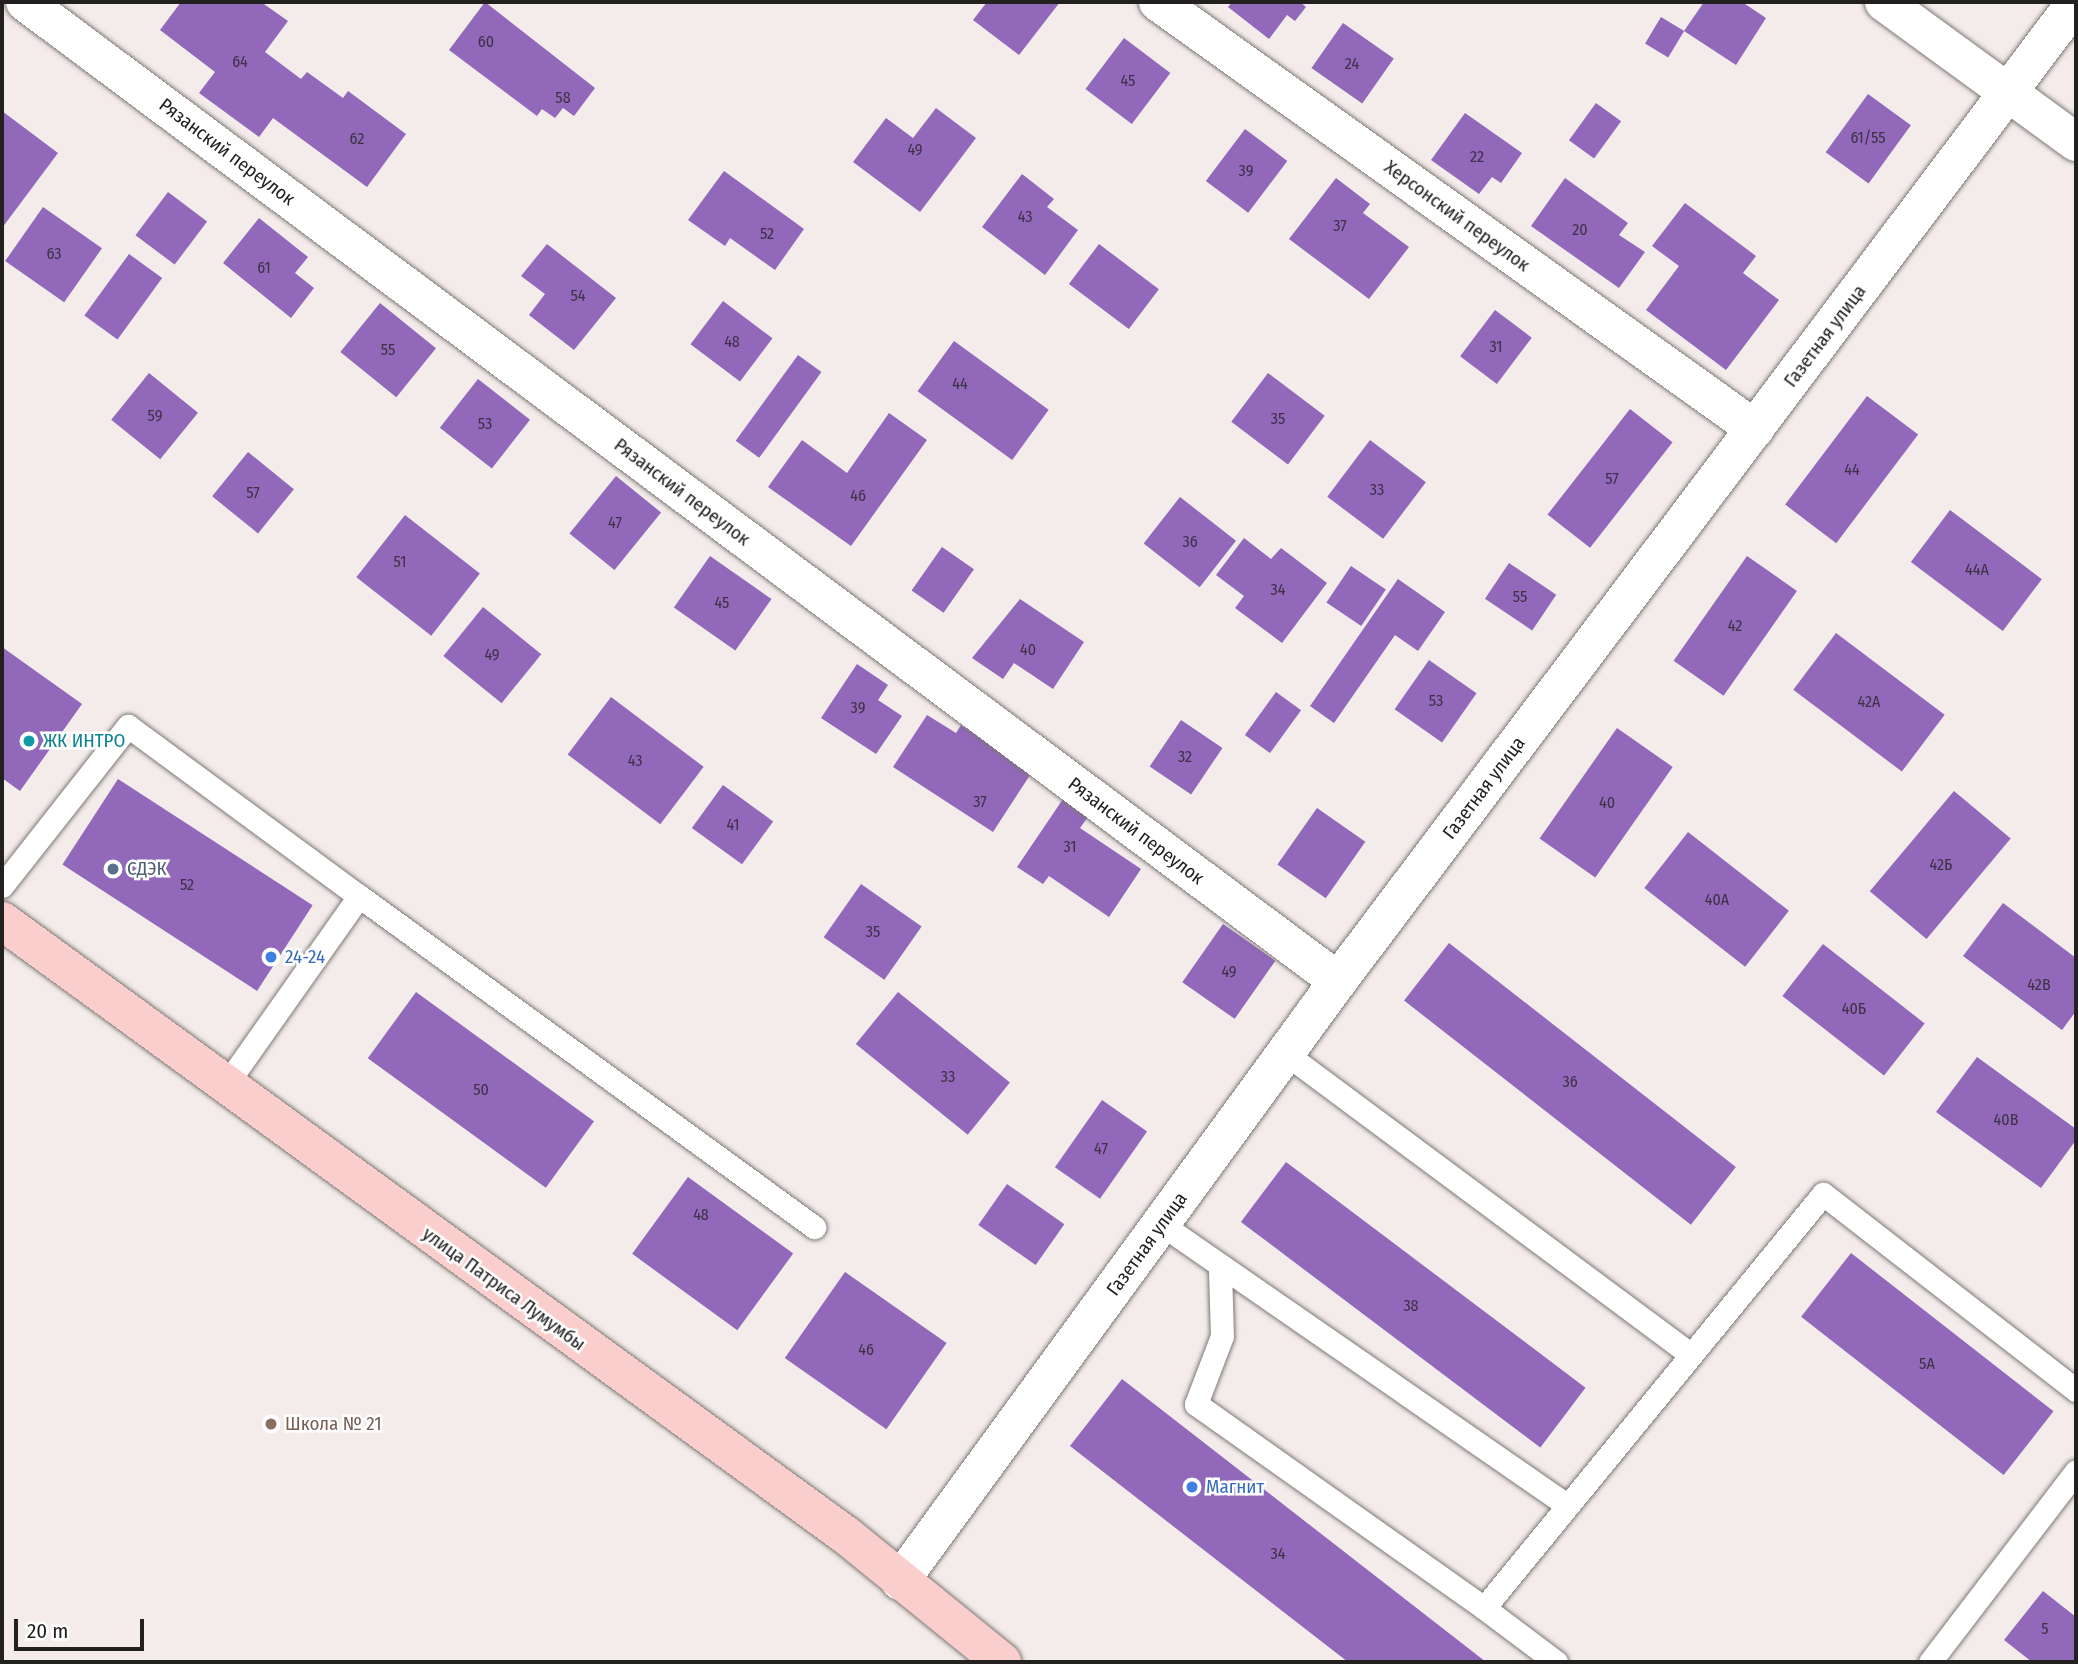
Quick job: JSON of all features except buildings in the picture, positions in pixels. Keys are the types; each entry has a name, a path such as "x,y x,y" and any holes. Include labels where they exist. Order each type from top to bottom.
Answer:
{"street":[{"name":"Рязанский переулок","path":"25,2 1338,981"},
{"name":"Херсонский переулок","path":"1158,2 1755,429"},
{"path":"1884,2 2009,90 2076,142"},
{"name":"Газетная улица","path":"901,1581 1338,981 2076,2"},
{"name":"улица Патриса Лумумбы","path":"2,921 901,1581 1002,1662"}],"lane":[{"path":"2,886 128,726 814,1227"},
{"path":"225,1086 359,896"},
{"path":"1285,1053 1690,1354"},
{"path":"1484,1608 1564,1504 1823,1194 2076,1390"},
{"path":"1161,1224 1220,1270 1564,1504"},
{"path":"1220,1270 1222,1336 1196,1404 1556,1662"},
{"path":"1930,1662 2076,1471"}],"place":[{"name":"ЖК ИНТРО","path":"29,741"},
{"name":"СДЭК","path":"113,869"},
{"name":"24-24","path":"271,957"},
{"name":"Школа № 21","path":"271,1424"},
{"name":"Магнит","path":"1192,1487"}]}
